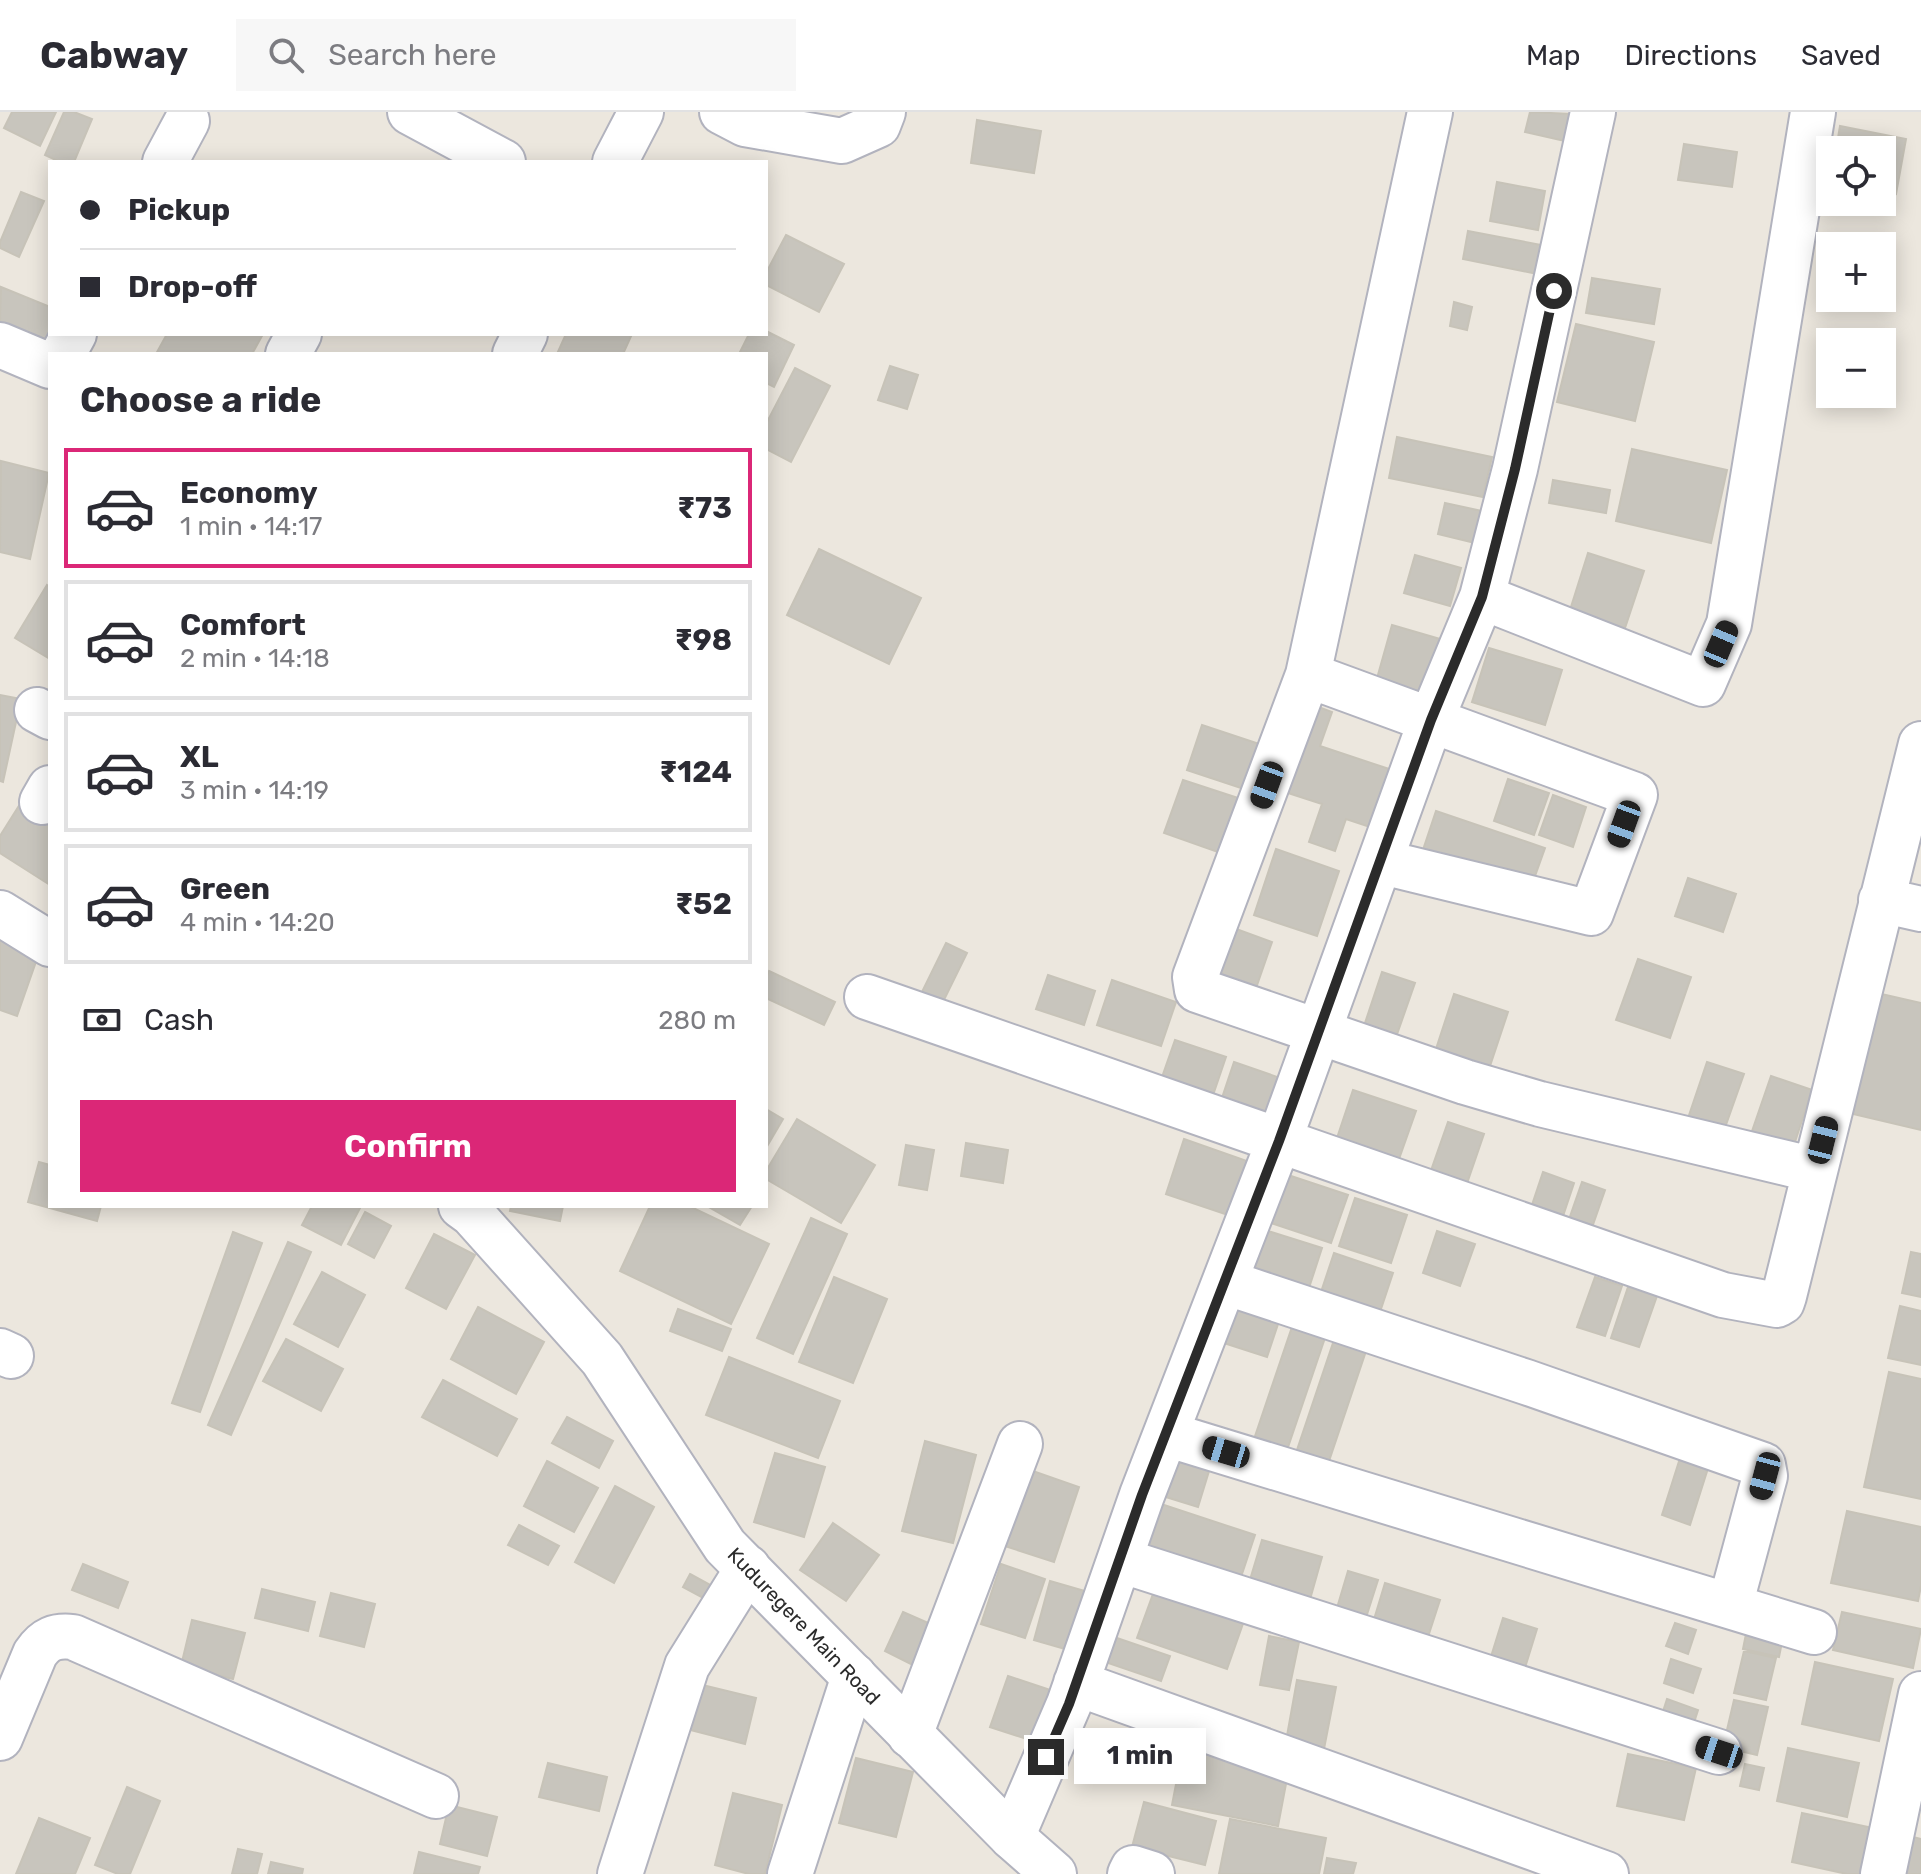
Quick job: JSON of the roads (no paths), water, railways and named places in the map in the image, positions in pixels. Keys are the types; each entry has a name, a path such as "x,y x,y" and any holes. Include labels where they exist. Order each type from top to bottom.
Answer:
{"street":[{"path":"410,112 499,160"},
{"path":"616,160 641,112"},
{"path":"722,112 745,124 842,141 878,125 883,112"},
{"path":"1430,112 1308,675 1195,977 1197,990 1465,1082 1540,1104 1815,1170"},
{"path":"1012,1837 1076,1683 1166,1434 1320,1031 1431,720 1482,597 1515,469 1593,112"},
{"path":"1482,597 1703,684 1729,624 1813,112"},
{"path":"166,160 187,121"},
{"path":"0,345 48,365"},
{"path":"1308,675 1635,795 1591,913 1382,862"},
{"path":"867,997 1723,1295 1770,1306 1782,1302 1784,1296 1815,1170 1901,905 1921,744"},
{"path":"0,913 48,943"},
{"name":"Kuduregere Main Road","path":"464,1208 602,1359 725,1546 1012,1837 1054,1874"},
{"path":"1225,1282 1763,1465 1765,1476 1730,1606"},
{"path":"1166,1434 1814,1632"},
{"path":"910,1735 1020,1444"},
{"path":"1120,1560 1719,1752"},
{"path":"620,1874 687,1666 748,1568"},
{"path":"0,1738 10,1681 43,1643 58,1636 73,1637 436,1796"},
{"path":"790,1874 854,1676"},
{"path":"1076,1683 1606,1874"},
{"path":"1883,1874 1921,1694"},
{"path":"1130,1874 1133,1868 1152,1874"}]}
